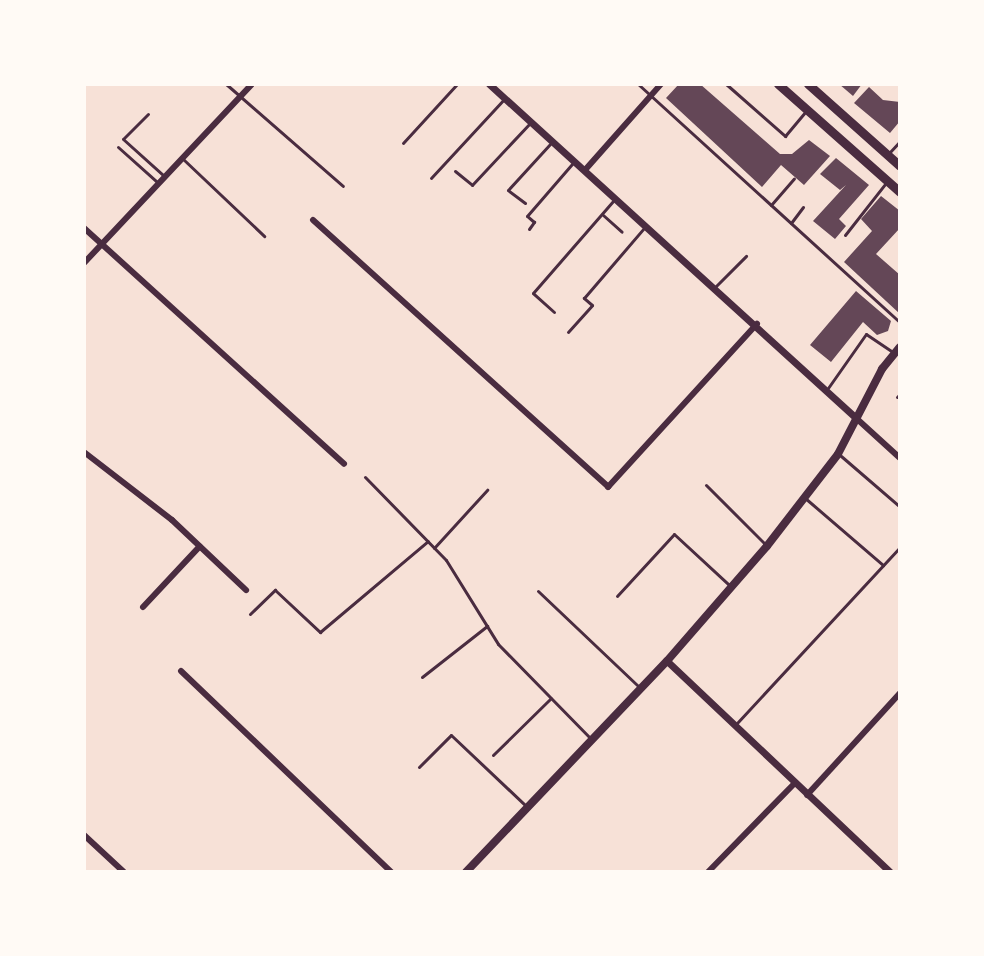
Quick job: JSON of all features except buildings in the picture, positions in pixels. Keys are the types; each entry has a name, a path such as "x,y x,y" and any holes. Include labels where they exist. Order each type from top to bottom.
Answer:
{"main road":[{"path":"778,84 900,192"},
{"path":"812,85 900,166"},
{"path":"466,872 667,661 767,546 838,454 856,418 898,351"}],"street":[{"path":"84,263 252,84"},
{"path":"489,84 828,388 900,458"},
{"path":"585,170 661,84"},
{"path":"313,220 608,487 757,324"},
{"path":"84,228 344,464"},
{"path":"84,452 200,546 246,590"},
{"path":"143,607 200,546"},
{"path":"667,661 890,872"},
{"path":"181,671 391,872"},
{"path":"807,795 900,693"},
{"path":"708,872 795,783"},
{"path":"84,835 124,872"}],"lane":[{"path":"226,84 343,186"},
{"path":"403,143 457,84"},
{"path":"638,84 900,322"},
{"path":"726,84 785,136 807,110"},
{"path":"431,178 505,98"},
{"path":"148,114 123,139 166,177"},
{"path":"455,171 472,185 531,122"},
{"path":"525,203 508,190 552,141"},
{"path":"888,154 900,141"},
{"path":"118,147 160,184"},
{"path":"183,159 264,236"},
{"path":"529,229 534,222 527,216 575,161"},
{"path":"771,205 794,179"},
{"path":"845,235 887,181"},
{"path":"554,312 533,293 616,198"},
{"path":"791,223 803,207"},
{"path":"603,215 622,232"},
{"path":"568,332 592,305 584,298 646,225"},
{"path":"715,287 746,256"},
{"path":"828,388 866,334 898,351"},
{"path":"838,454 900,507"},
{"path":"365,477 428,541 487,626 592,741"},
{"path":"706,485 767,546"},
{"path":"434,548 487,490"},
{"path":"805,498 883,565"},
{"path":"617,596 674,534 732,587"},
{"path":"250,614 275,590 320,632 428,541"},
{"path":"734,726 900,547"},
{"path":"538,591 641,689"},
{"path":"422,677 487,626"},
{"path":"493,755 551,698"},
{"path":"419,767 451,735 528,807"}]}
